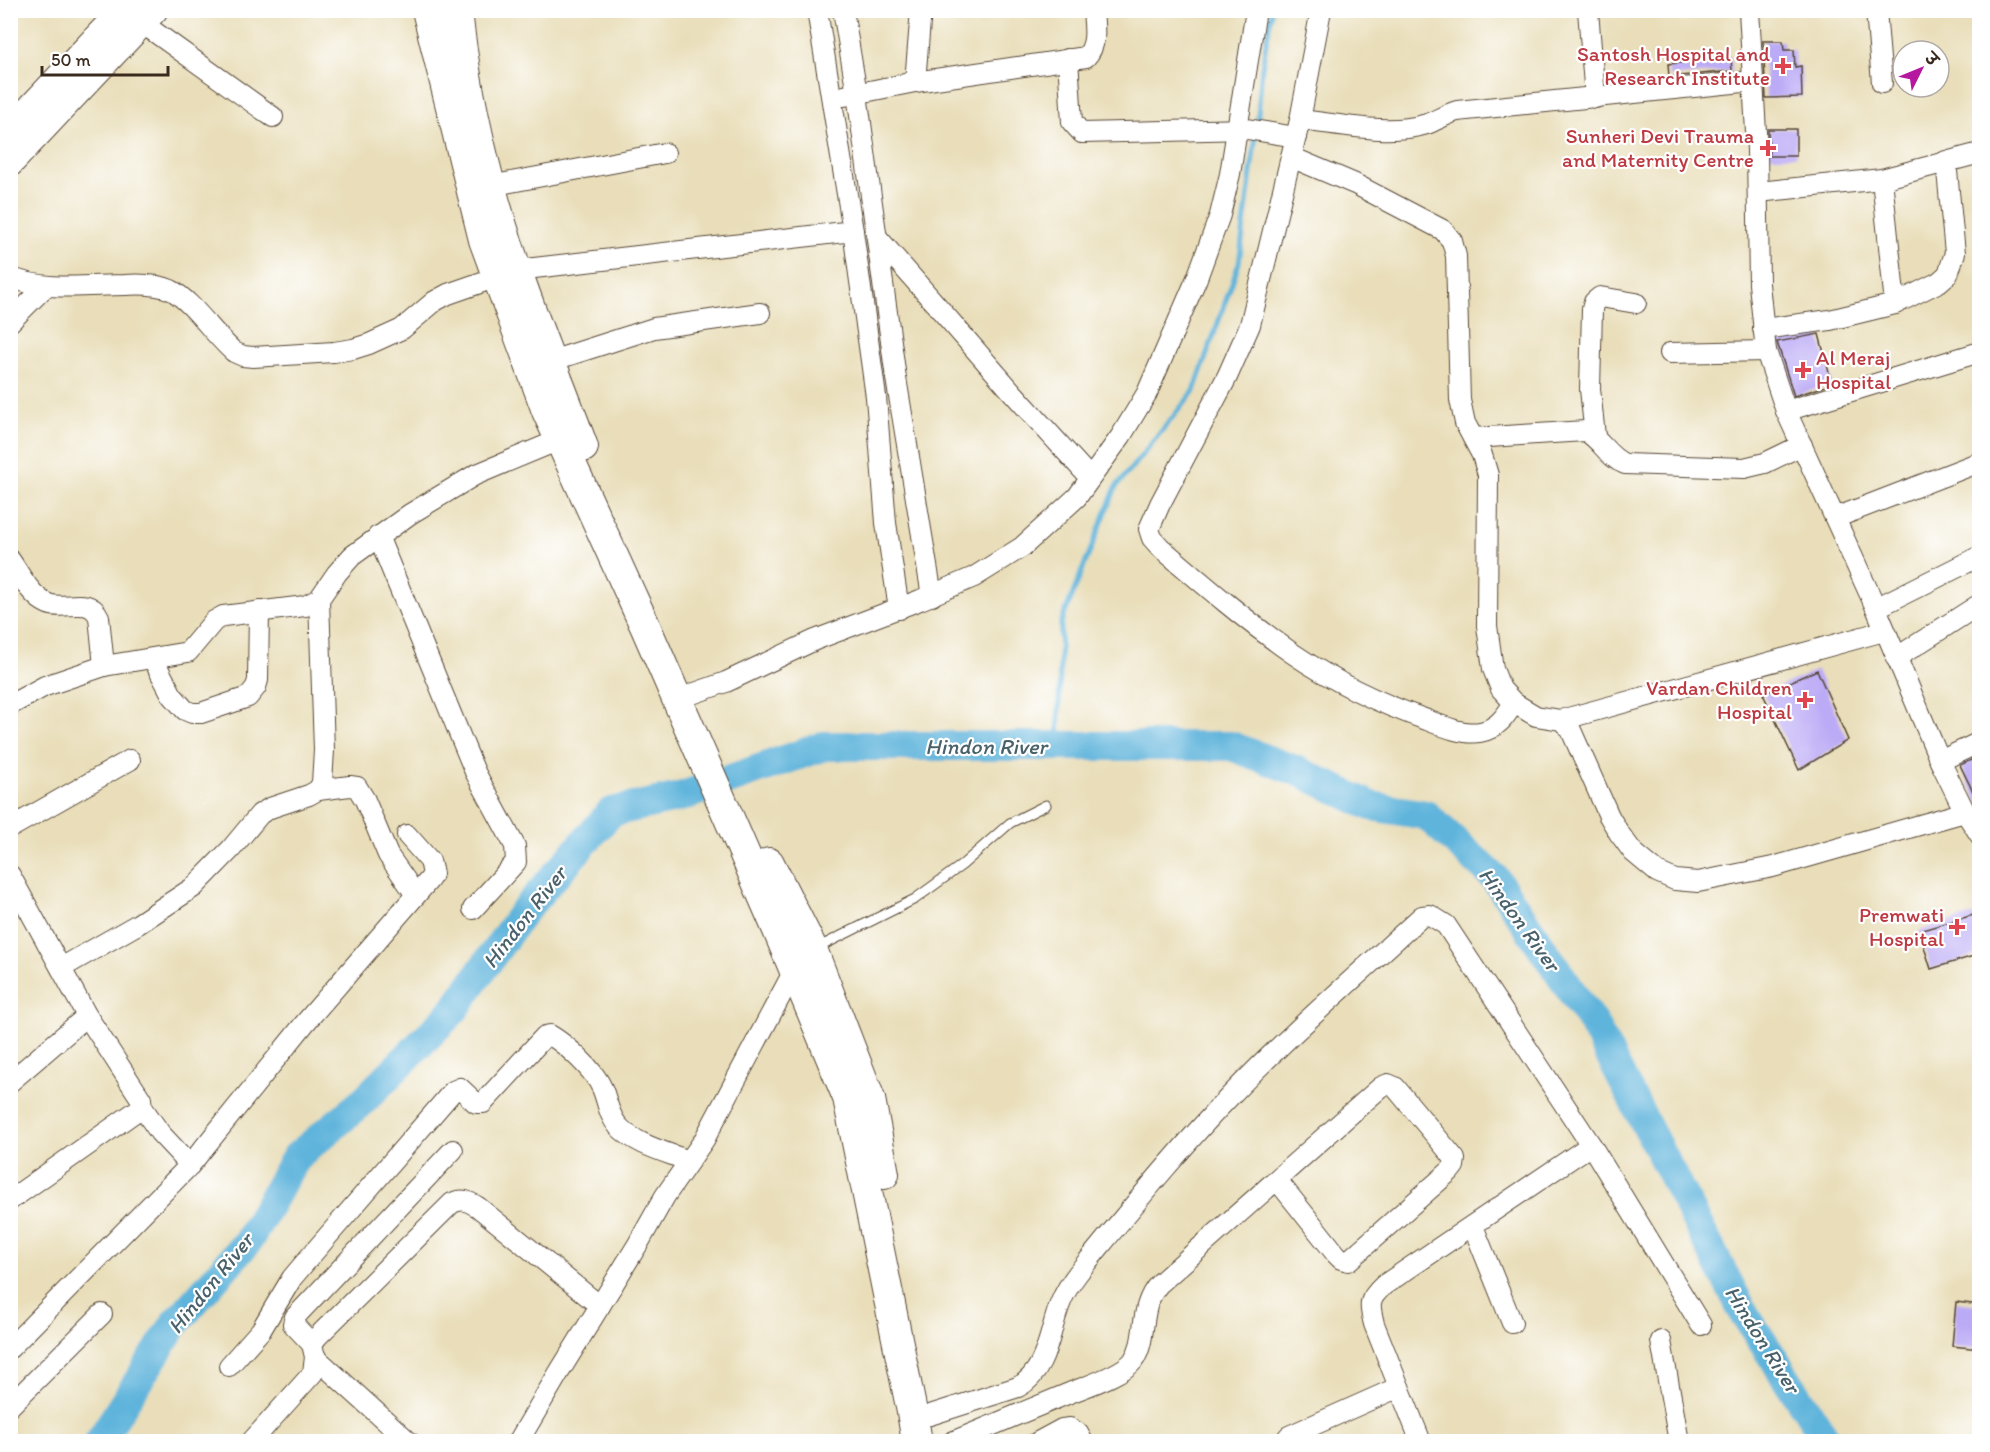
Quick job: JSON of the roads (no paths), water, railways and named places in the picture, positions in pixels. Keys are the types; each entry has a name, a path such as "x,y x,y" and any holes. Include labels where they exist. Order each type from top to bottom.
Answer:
{"main road":[{"path":"427,10 484,240 507,273 551,361 595,497 689,700 757,861 805,955 848,1098 912,1412 916,1442"},
{"path":"457,10 462,60 507,273 559,440 595,497"},
{"path":"10,130 139,15"},
{"path":"10,163 139,15"},
{"path":"824,1012 870,1099 933,1428"}],"street":[{"path":"817,10 844,96 877,237 896,378 915,602"},
{"path":"843,10 844,96 853,231 876,397 886,523 915,602"},
{"path":"915,82 921,10"},
{"path":"844,96 915,82 1086,57 1091,52 1095,40 1093,10"},
{"path":"689,700 815,640 974,577 1022,547 1077,497 1121,436 1147,393 1197,279 1220,215 1241,129 1256,10"},
{"path":"1322,10 1294,131 1291,157 1250,325 1227,377 1149,529 1152,538 1160,548 1235,611 1293,654 1324,673 1402,711 1464,731 1479,732 1494,727 1505,717 1514,703"},
{"path":"1588,10 1595,98"},
{"path":"1749,10 1758,192 1759,284 1766,351 1786,411 1876,608 1940,761 1965,812 1980,835"},
{"path":"1876,10 1882,83"},
{"path":"139,15 273,117"},
{"path":"1068,59 1072,122 1082,133 1241,129 1294,131 1411,127 1428,123 1457,111 1753,81"},
{"path":"490,186 665,153"},
{"path":"1758,192 1882,179 1980,153"},
{"path":"1291,157 1355,184 1443,230 1452,241 1456,256 1460,400 1465,423 1482,455 1488,476 1487,626 1493,669 1501,689 1514,703 1536,716 1561,720 1884,631"},
{"path":"1763,329 1830,320 1895,304 1939,282 1948,274 1955,253 1946,161"},
{"path":"1882,179 1895,304"},
{"path":"10,276 46,286 142,284 160,286 174,292 186,302 234,352 252,357 334,352 361,347 402,329 435,301 448,294 507,273 853,231"},
{"path":"877,237 1090,478"},
{"path":"10,322 46,286"},
{"path":"1595,436 1590,388 1594,302 1600,297 1636,303"},
{"path":"551,361 654,328 760,314"},
{"path":"1670,353 1766,351"},
{"path":"1786,411 1980,352"},
{"path":"1473,438 1585,430 1595,436 1614,460 1625,464 1744,468 1765,463 1802,445"},
{"path":"10,705 45,687 104,666 188,652 214,621 223,616 305,606 319,599 352,556 445,492 475,475 559,440"},
{"path":"1834,518 1980,462"},
{"path":"378,536 475,771 515,846 516,862 473,909"},
{"path":"1876,608 1980,556"},
{"path":"10,560 30,588 48,604 85,605 96,610 99,617 104,666"},
{"path":"318,790 322,783 324,750 319,599"},
{"path":"1896,658 1980,604"},
{"path":"153,659 172,695 185,710 192,713 201,713 248,697 256,687 258,680 259,611"},
{"path":"1561,720 1570,728 1619,834 1633,852 1657,872 1675,880 1698,882 1773,867 1965,812"},
{"path":"1940,761 1980,742"},
{"path":"10,828 130,759"},
{"path":"61,968 195,887 260,814 318,790 357,787 365,800 388,855 416,895"},
{"path":"10,1348 190,1165 306,1023 433,874 430,861 406,835"},
{"path":"10,875 16,899 61,968 87,1016 142,1102 142,1107 160,1133 190,1165"},
{"path":"933,1428 1028,1381 1039,1366 1060,1303 1072,1279 1132,1208 1242,1084 1422,916 1431,915 1446,925 1591,1145 1701,1325"},
{"path":"518,1442 638,1245 665,1196 716,1120 805,955"},
{"path":"10,1083 87,1016"},
{"path":"229,1366 261,1330 286,1287 308,1259 453,1091 460,1088 476,1103 483,1104 545,1036 550,1035 558,1040 589,1069 603,1090 606,1107 612,1117 628,1134 645,1144 689,1161"},
{"path":"952,1442 1122,1370 1132,1361 1140,1345 1146,1306 1153,1290 1381,1087 1388,1084 1395,1087 1455,1159 1455,1166 1450,1171 1348,1261 1336,1254 1277,1180"},
{"path":"10,1200 142,1107"},
{"path":"1421,1442 1374,1324 1370,1305 1372,1296 1384,1285 1591,1145"},
{"path":"409,1442 314,1350 293,1324 295,1317 453,1150"},
{"path":"251,1442 313,1373 314,1350 452,1203 460,1199 468,1200 478,1207 600,1306"},
{"path":"1473,1226 1512,1323"},
{"path":"10,1406 102,1314"},
{"path":"1661,1341 1679,1442"},
{"path":"1284,1442 1289,1436 1399,1387"},
{"path":"1038,1442 1062,1429 1070,1428 1078,1433 1083,1442"}],"lane":[{"path":"805,955 915,899 962,865 1010,823 1046,805"}],"waterway":[{"path":"1257,126 1262,67 1272,10"},
{"path":"1058,746 1061,623 1116,487 1194,391 1239,263 1256,135"},
{"name":"Hindon River","path":"99,1442 174,1325 248,1241 296,1157 360,1104 453,1011 523,912 611,812 680,797 824,746 1231,746 1300,772 1371,806 1426,815 1495,878 1594,1025 1745,1315 1828,1442"}],"place":[{"name":"Santosh Hospital and Research Institute","path":"1783,66"},
{"name":"Sunheri Devi Trauma and Maternity Centre","path":"1768,148"},
{"name":"Al Meraj Hospital","path":"1803,370"},
{"name":"Vardan Children Hospital","path":"1805,700"},
{"name":"Premwati Hospital","path":"1957,927"}]}
